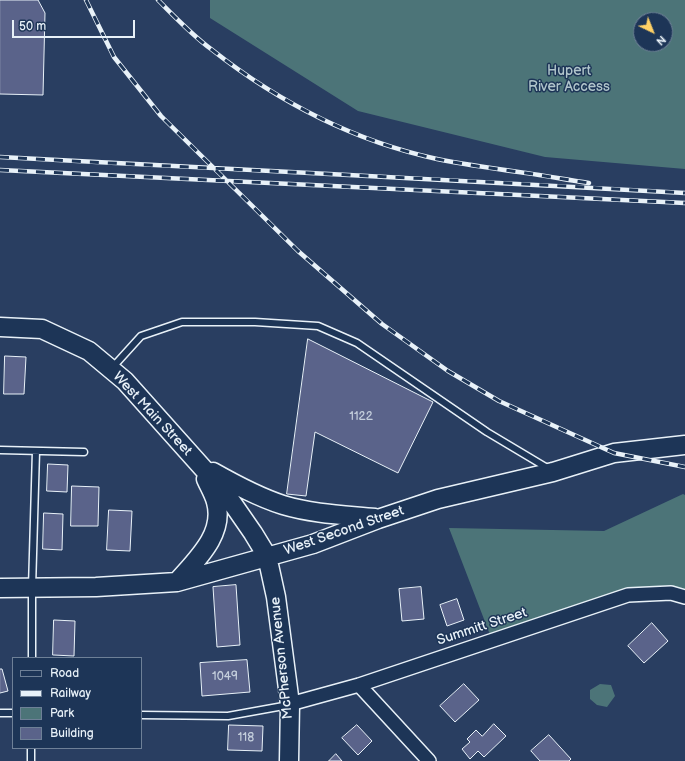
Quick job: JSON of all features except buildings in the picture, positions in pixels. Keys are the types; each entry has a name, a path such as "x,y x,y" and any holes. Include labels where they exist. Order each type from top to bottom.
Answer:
{"main road":[{"name":"West Main Street","path":"0,327 42,329 89,351 125,381 226,494 267,556"},
{"name":"West Second Street","path":"0,588 96,587 177,582 313,544 378,519 438,499 553,472 614,453 685,445"},
{"path":"200,465 260,497 284,506 316,512 378,519"},
{"path":"177,582 212,538 218,519 216,502 200,465"},
{"name":"McPherson Avenue","path":"267,556 276,596 290,704 289,761"}],"street":[{"name":"Summitt Street","path":"290,704 359,685 628,595 671,593 685,597"},
{"path":"359,685 429,761"}],"lane":[{"path":"111,369 141,336 182,322 255,322 318,326 357,343 487,432 553,472"},
{"path":"0,450 84,452"},
{"path":"32,657 32,588 36,451"},
{"path":"142,715 228,716 290,704"},
{"path":"0,713 12,713"},
{"path":"31,749 31,761"}],"green space":[{"name":"Hupert River Access","path":"210,0 685,0 685,169 545,157 358,111 210,18"},
{"path":"683,494 685,495 685,597 628,595 492,640 449,528 604,531"},
{"path":"600,684 611,685 615,696 607,707 597,705 590,699 590,690"}],"railway":[{"path":"86,0 114,57 161,116 298,251 382,324 448,371 499,401 614,453 685,467"},
{"path":"158,0 197,38 262,86 318,117 346,130 376,142 437,159 589,183"},
{"path":"0,157 685,193"},
{"path":"0,170 685,203"}]}
